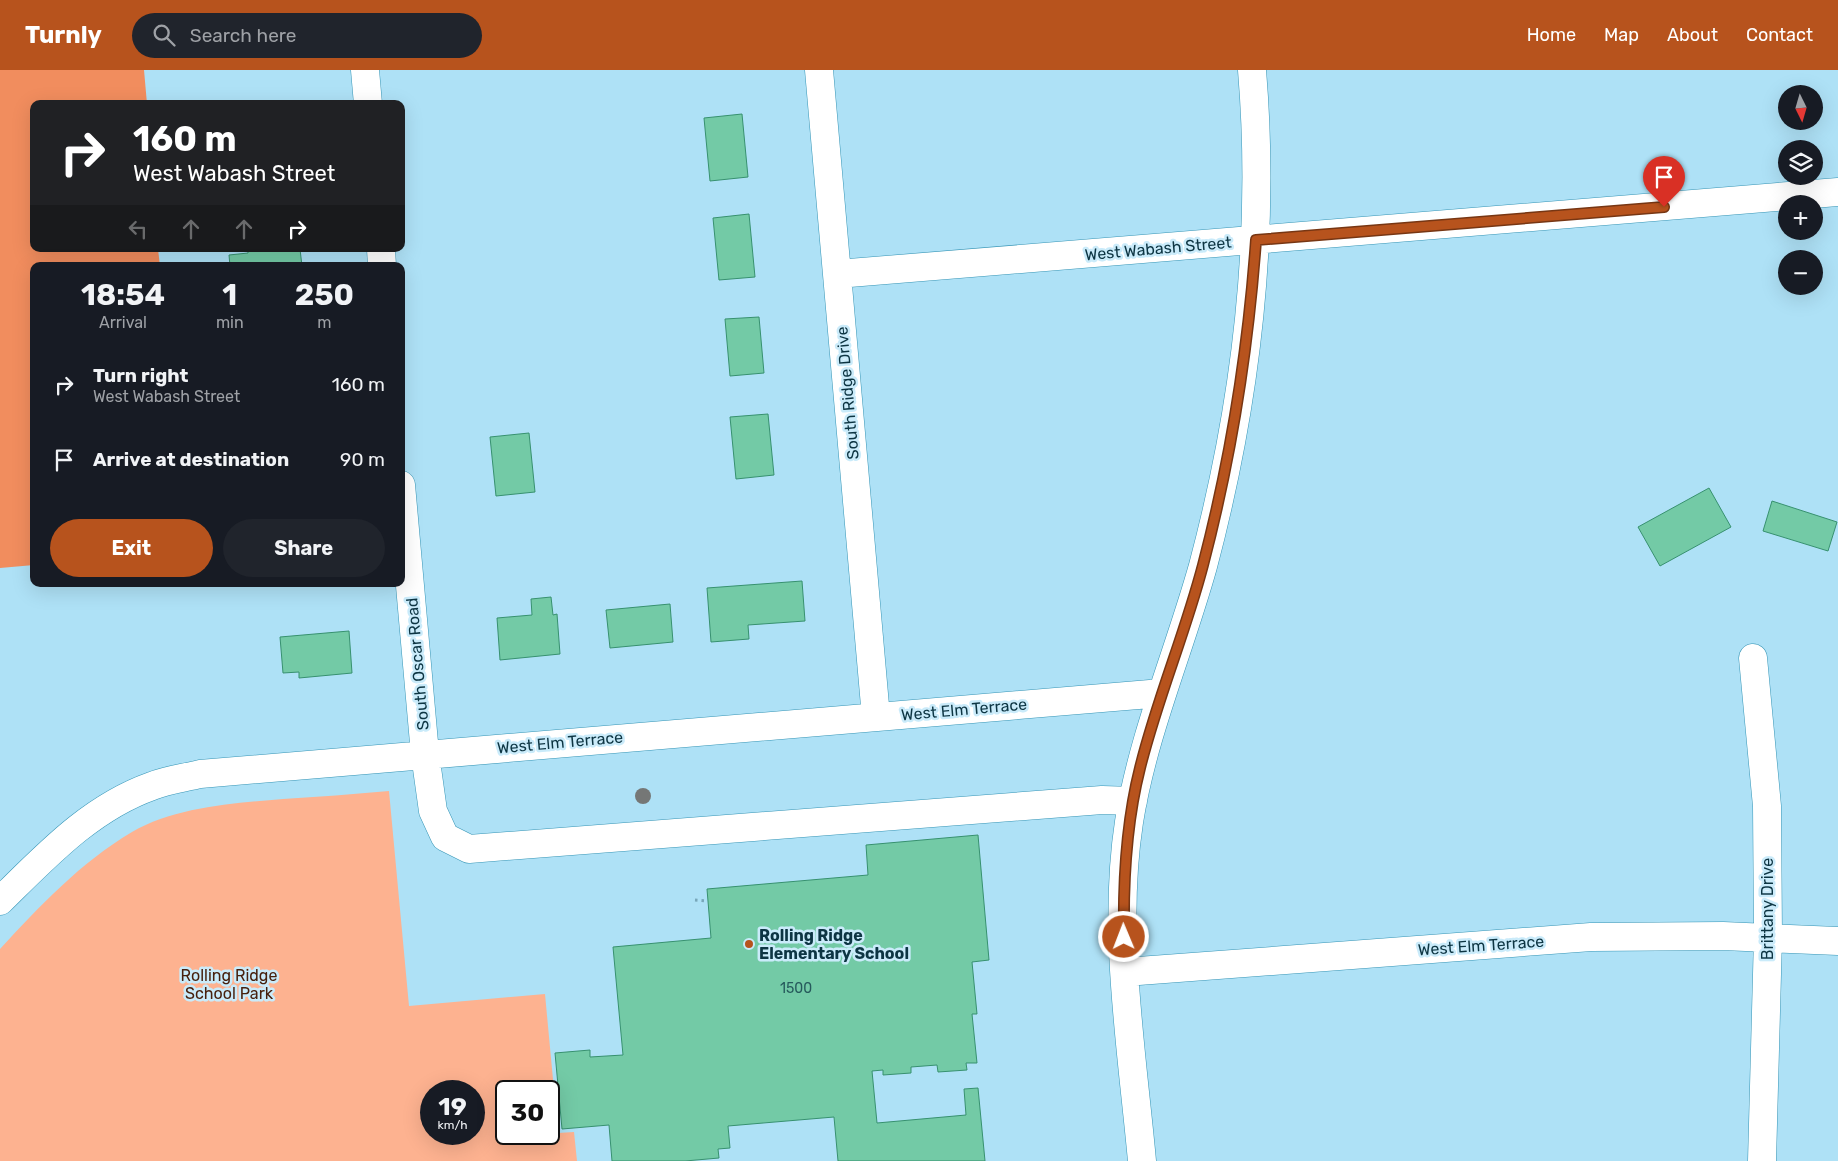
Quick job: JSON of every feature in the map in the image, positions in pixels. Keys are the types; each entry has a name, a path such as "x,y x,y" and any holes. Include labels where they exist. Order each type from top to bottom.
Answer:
{"street":[{"path":"365,70 368,100"},
{"name":"South Ridge Drive","path":"819,70 876,716"},
{"path":"1142,1161 1125,972 1123,885 1139,768 1202,566 1235,424 1249,332 1256,240 1258,182 1252,70"},
{"name":"West Wabash Street","path":"836,274 1838,192"},
{"name":"South Oscar Road","path":"405,530 425,754 432,811 445,837 469,849 1102,800 1134,801"},
{"name":"Brittany Drive","path":"1753,658 1767,806 1768,937 1762,1161"},
{"name":"West Elm Terrace","path":"0,901 76,828 116,802 152,786 200,774 1162,693"},
{"name":"West Elm Terrace","path":"1125,972 1591,937 1768,937 1838,941"}],"path":[{"path":"695,900 708,901"}],"green space":[{"name":"Rolling Ridge School Park","path":"389,791 409,1006 545,994 553,1080 495,1080 495,1145 560,1145 560,1133 574,1132 577,1161 0,1161 0,949 78,871 132,832 167,817 186,812 225,805"}],"shaded area":[{"path":"0,70 144,70 147,100 30,100 30,252 158,252 160,262 30,262 30,565 0,568"}],"building":[{"path":"742,114 748,177 710,181 704,118"},
{"path":"749,214 755,277 719,280 713,218"},
{"path":"300,252 302,262 230,262 229,255"},
{"path":"759,317 764,373 730,376 725,319"},
{"path":"768,414 774,475 736,479 730,417"},
{"path":"529,433 535,492 496,496 490,437"},
{"path":"1709,488 1731,527 1660,566 1638,527"},
{"path":"1772,501 1837,522 1828,551 1763,531"},
{"path":"802,581 805,621 748,625 749,639 711,642 707,588"},
{"path":"551,597 553,615 557,614 560,654 500,660 497,618 532,615 531,599"},
{"path":"670,604 673,642 610,648 606,610"},
{"path":"349,631 352,673 299,678 299,672 283,673 280,637"},
{"name":"Rolling Ridge Elementary School","path":"978,835 989,960 972,962 977,1014 972,1014 977,1063 966,1063 967,1070 938,1072 937,1065 911,1067 911,1073 883,1075 883,1070 872,1071 877,1123 966,1115 964,1089 978,1088 985,1161 838,1161 834,1117 728,1126 730,1148 718,1149 719,1158 685,1161 612,1161 609,1125 562,1129 560,1080 557,1080 555,1053 590,1050 590,1057 623,1055 613,947 711,938 707,889 868,875 866,845"}],"place":[{"name":"Rolling Ridge Elementary School","path":"749,944"}],"route":[{"path":"1124,937 1123,885 1129,825 1139,768 1202,566 1235,424 1249,332 1256,240 1664,207"}]}
